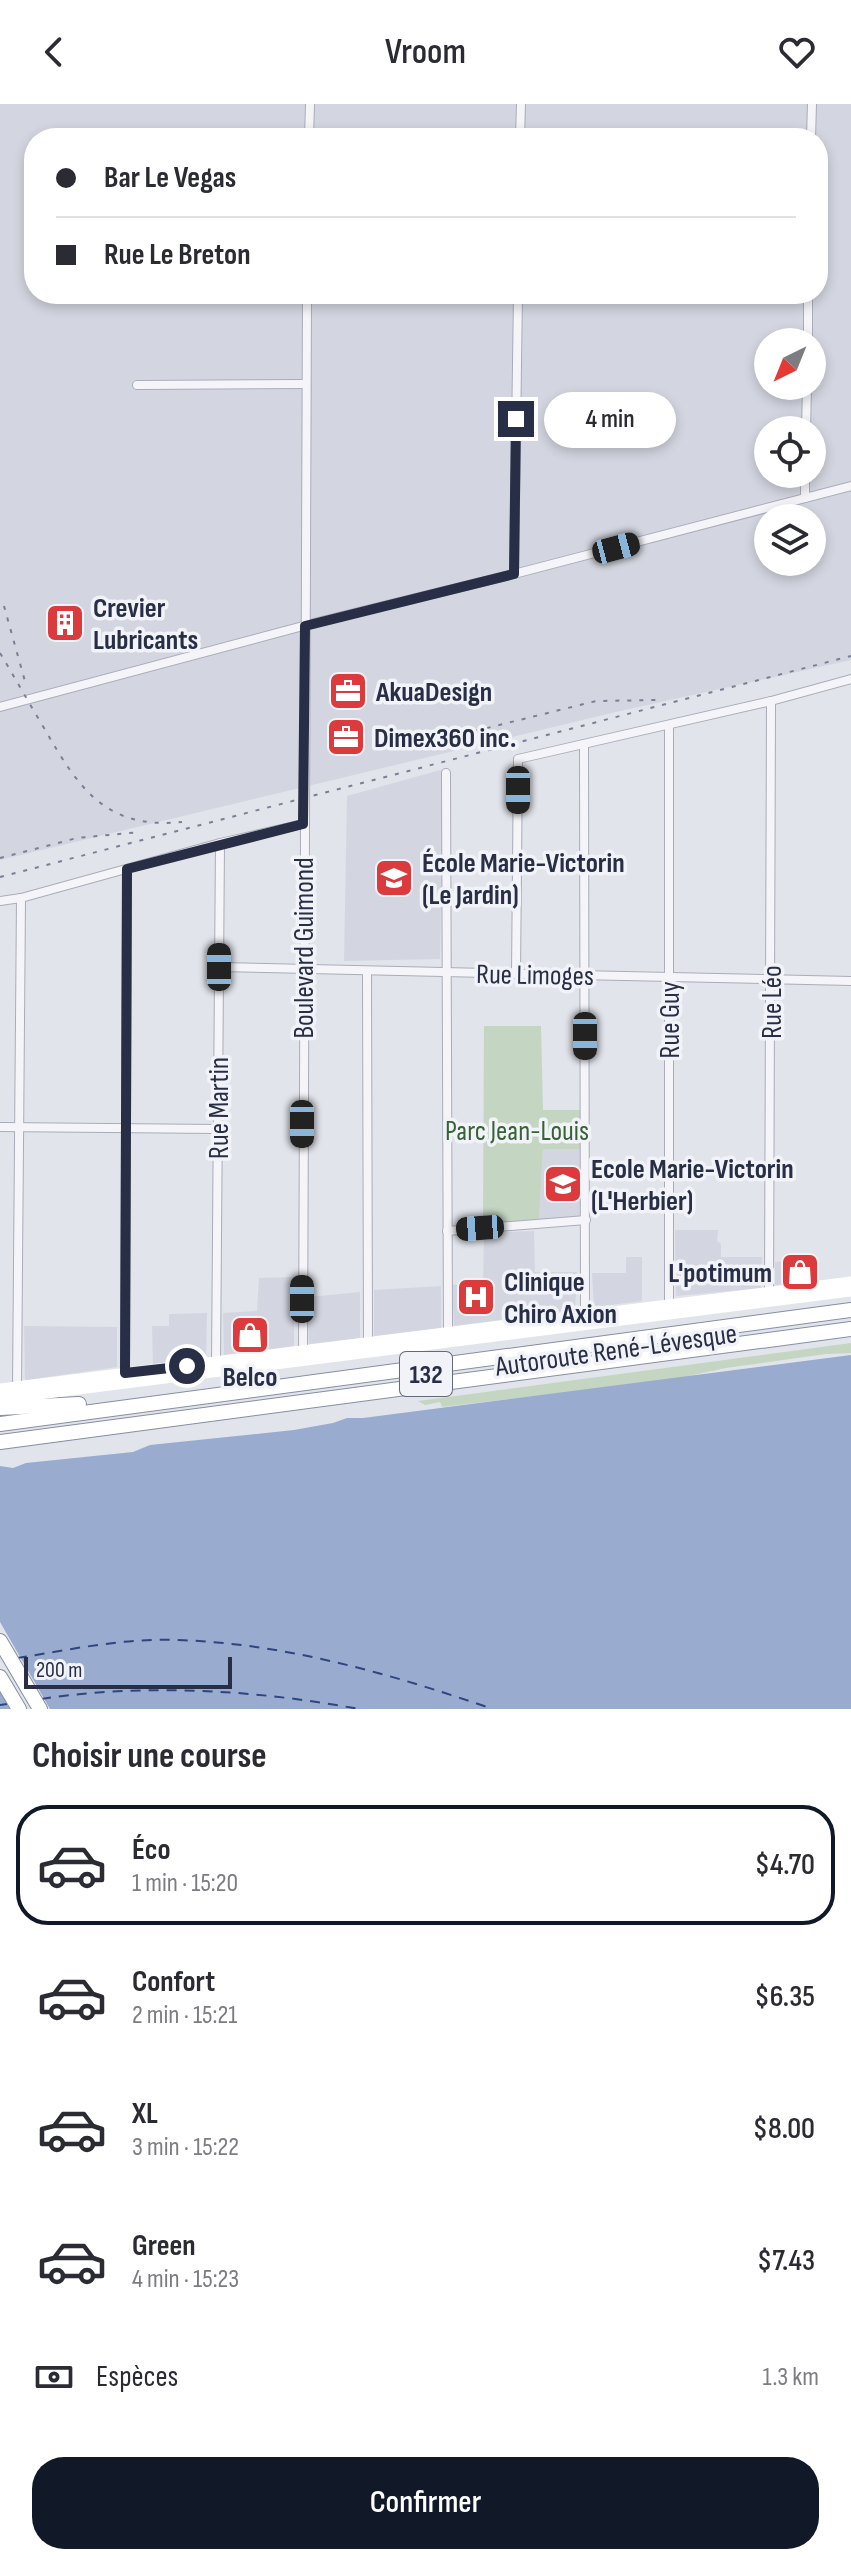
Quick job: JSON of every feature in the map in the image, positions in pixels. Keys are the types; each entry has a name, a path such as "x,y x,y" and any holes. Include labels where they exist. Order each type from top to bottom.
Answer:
{"highway":[{"path":"0,1408 133,1398 851,1303"},
{"path":"0,1424 851,1310"},
{"name":"Autoroute René-Lévesque","path":"0,1431 851,1317"},
{"name":"Autoroute René-Lévesque","path":"0,1442 851,1329"},
{"path":"0,1641 40,1709"},
{"path":"0,1677 19,1709"}],"street":[{"path":"309,128 310,104"},
{"path":"520,128 521,104"},
{"path":"811,128 812,104"},
{"name":"Boulevard Guimond","path":"303,1356 307,304"},
{"path":"514,574 518,304"},
{"path":"808,304 808,328"},
{"path":"137,385 306,384"},
{"path":"0,707 851,486"},
{"path":"805,488 805,498"},
{"path":"516,974 518,759 771,701 851,679"},
{"name":"Rue Léo","path":"769,1298 771,701"},
{"name":"Rue Guy","path":"669,725 669,1310"},
{"path":"584,744 585,1321"},
{"path":"446,773 448,1338"},
{"path":"0,901 303,824"},
{"name":"Rue Martin","path":"216,1367 220,843"},
{"path":"125,1379 127,869"},
{"path":"18,1392 21,898"},
{"name":"Rue Limoges","path":"219,967 851,981"},
{"path":"367,971 368,1348"},
{"path":"0,1127 218,1129"},
{"path":"447,1231 586,1220"},
{"path":"769,1298 851,1282"},
{"path":"0,1399 18,1392 669,1310 851,1291"},
{"path":"0,1389 18,1392"}],"shaded area":[{"path":"0,104 851,104 851,660 620,711 0,860"},
{"name":"École Marie-Victorin (Le Jardin)","path":"444,769 440,959 344,961 347,796"},
{"name":"Ecole Marie-Victorin (L'Herbier)","path":"543,1149 585,1149 584,1219 539,1221"},
{"path":"675,1230 718,1230 721,1257 762,1257 761,1288 676,1296"},
{"path":"534,1231 535,1272 577,1272 575,1310 454,1326 452,1285 483,1282 484,1233"},
{"path":"626,1257 642,1257 642,1301 594,1307 592,1273 626,1273"},
{"path":"810,1259 810,1282 775,1285 775,1262"},
{"path":"294,1277 294,1346 224,1355 223,1313 257,1311 259,1278"},
{"path":"441,1286 441,1328 374,1336 374,1290"},
{"path":"360,1292 360,1338 309,1344 308,1297"},
{"path":"207,1313 206,1358 153,1364 152,1326 169,1326 169,1314"},
{"path":"24,1326 117,1327 117,1367 27,1380"}],"green space":[{"name":"Parc Jean-Louis","path":"484,1026 541,1026 543,1110 585,1110 585,1149 543,1149 539,1221 483,1225"},
{"path":"851,1343 851,1353 726,1368 665,1381 442,1407 440,1402 425,1405 418,1401"}],"water":[{"path":"851,1355 851,1709 0,1709 0,1466 13,1468 26,1463 133,1452 150,1445 294,1430 347,1418"}],"pier":[{"path":"0,1622 50,1709 10,1709 0,1691"}],"ferry route":[{"path":"17,1658 136,1641 216,1642 337,1662 493,1709"},
{"path":"41,1699 120,1691 200,1691 280,1697 359,1709"},
{"path":"0,1705 7,1704"}],"railway":[{"path":"4,606 26,685"},
{"path":"0,653 69,769 97,800 133,819 155,823 182,822"},
{"path":"0,877 851,656"},
{"path":"475,731 596,701 656,700"},
{"path":"0,858 77,838 140,832"}],"place":[{"name":"Crevier Lubricants","path":"65,623"},
{"name":"AkuaDesign","path":"348,691"},
{"name":"Dimex360 inc.","path":"346,737"},
{"name":"École Marie-Victorin (Le Jardin)","path":"394,878"},
{"name":"Ecole Marie-Victorin (L'Herbier)","path":"563,1184"},
{"name":"L'potimum","path":"800,1272"},
{"name":"Clinique Chiro Axion","path":"476,1297"},
{"name":"Belco","path":"250,1335"}],"route":[{"path":"187,1366 125,1373 127,869 303,824 305,626 514,574 516,419"}]}
